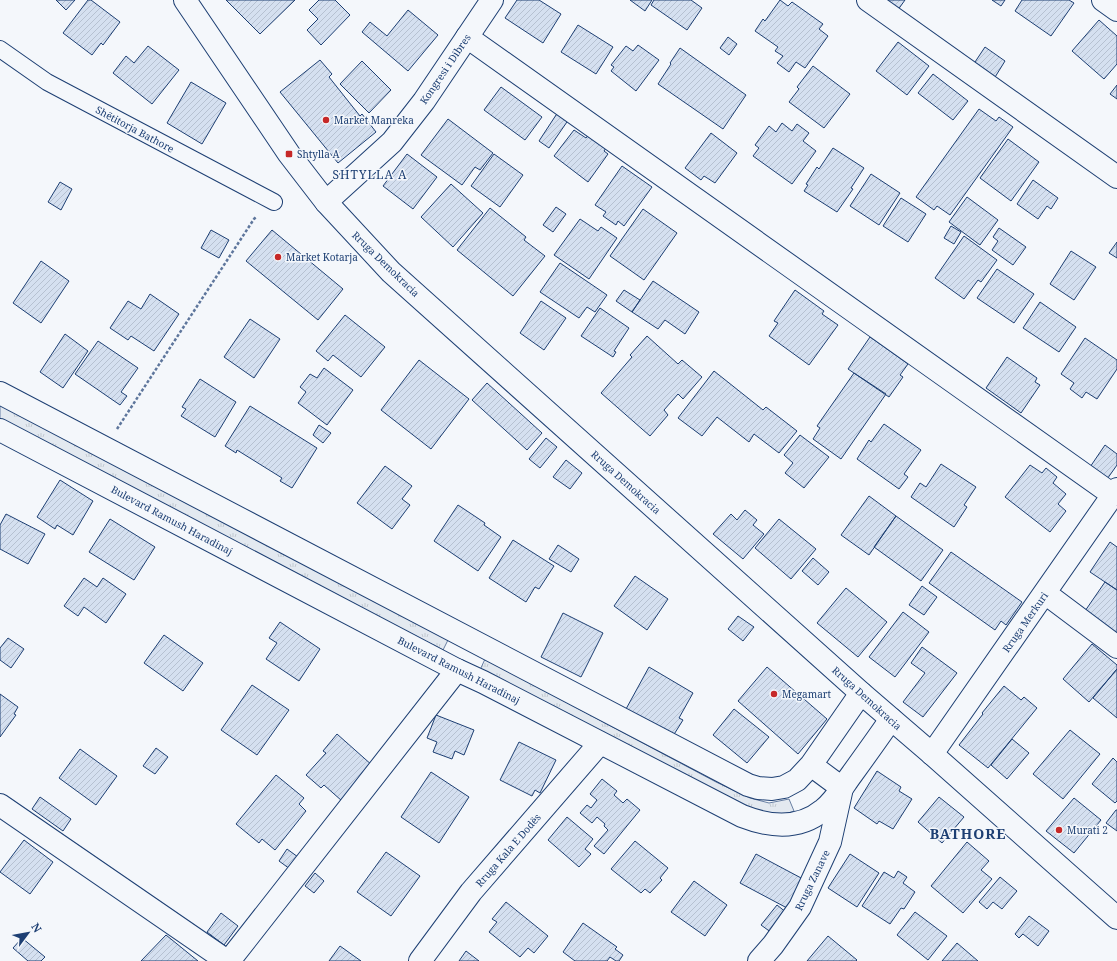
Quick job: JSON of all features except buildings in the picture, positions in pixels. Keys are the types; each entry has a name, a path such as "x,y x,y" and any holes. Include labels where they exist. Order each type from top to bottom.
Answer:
{"street":[{"name":"Rruga Demokracia","path":"185,0 289,154 326,202 391,272 861,693 1117,918"},
{"name":"Kongresi i Dibres","path":"326,202 392,142 424,101 492,0"},
{"path":"868,0 1117,177"},
{"path":"1103,0 1117,10"},
{"path":"467,37 1115,492"},
{"name":"Shëtitorja Bathore","path":"0,49 47,82 274,202"},
{"path":"0,393 748,785 758,788 772,789 784,787 797,780 811,765 861,693"},
{"name":"Bulevard Ramush Haradinaj","path":"0,430 458,670 742,816 764,824 788,825 801,822 824,810 842,788 891,719"},
{"name":"Rruga Merkuri","path":"932,754 1115,492"},
{"path":"1044,593 1117,647"},
{"path":"0,805 228,961 480,644"},
{"name":"Rruga Kala E Dodës","path":"420,961 471,892 600,743"},
{"path":"811,765 842,788"},
{"name":"Rruga Zanave","path":"760,961 773,945 803,901 830,842 842,788"}],"path":[{"path":"104,448 254,219 274,202"}],"green space":[{"path":"0,405 320,573 449,638 443,650 0,419"},
{"path":"485,659 716,782 750,798 769,803 789,799 794,811 779,814 753,811 480,670"}],"place":[{"name":"Market Manreka","path":"326,120"},
{"name":"Shtylla A","path":"289,154"},
{"name":"Market Kotarja","path":"278,257"},
{"name":"Megamart","path":"774,694"},
{"name":"Murati 2","path":"1059,830"}],"district":[{"name":"SHTYLLA A","path":"370,174"},
{"name":"BATHORE","path":"968,833"}]}
